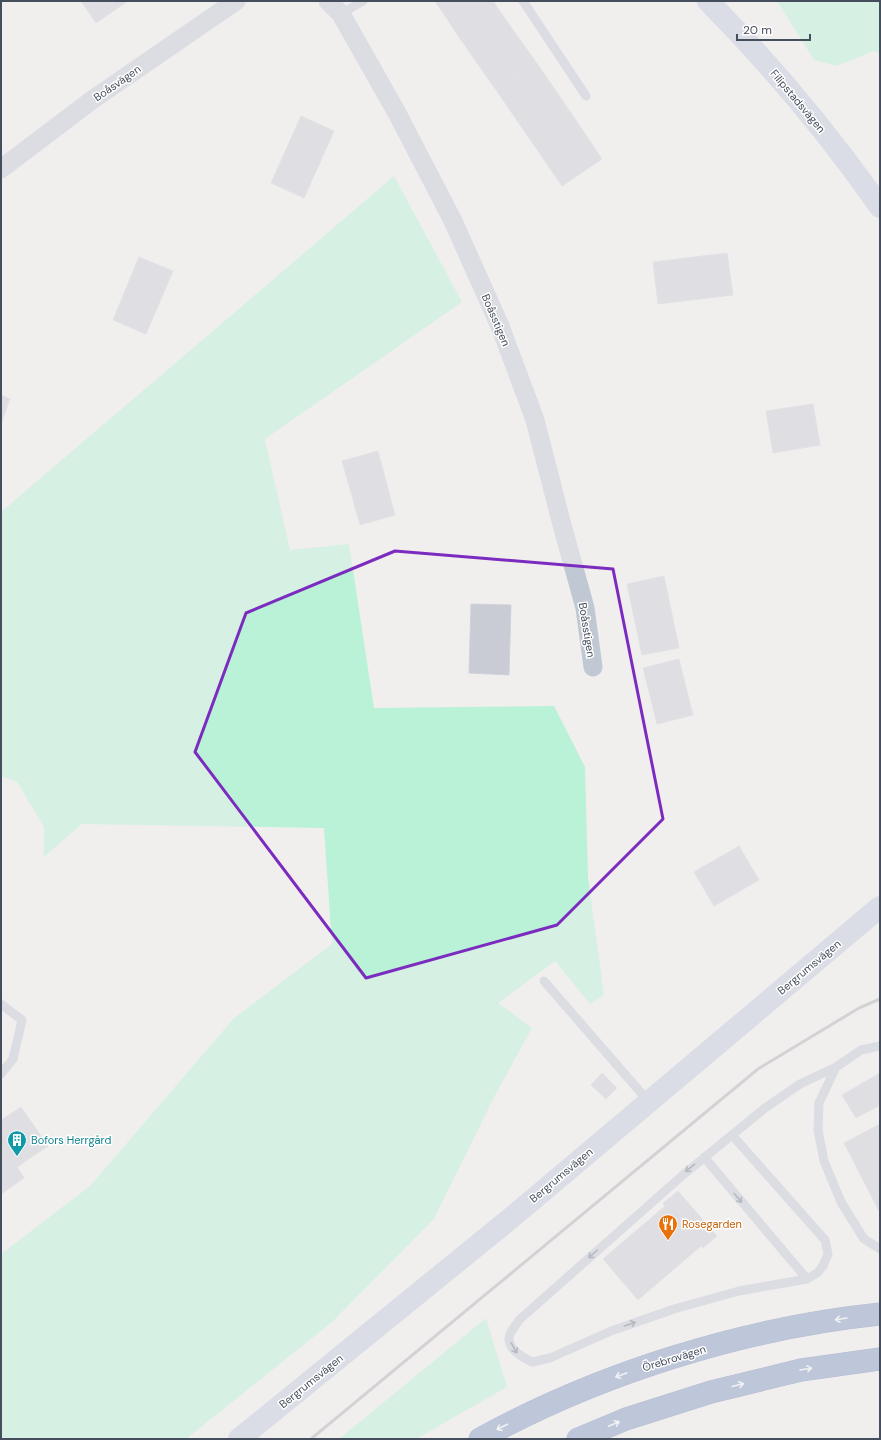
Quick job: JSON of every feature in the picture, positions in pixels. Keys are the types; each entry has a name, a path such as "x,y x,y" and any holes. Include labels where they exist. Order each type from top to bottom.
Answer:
{"highway":[{"name":"Örebrovägen","path":"480,1439 554,1402 641,1368 682,1355 759,1334 828,1321 880,1314"},
{"path":"578,1439 626,1419 711,1392 801,1370 880,1359"}],"street":[{"name":"Boåsvägen","path":"1,169 92,100 236,1"},
{"name":"Boåsstigen","path":"328,1 341,14 397,113 453,221 500,326 535,420 585,608 594,667"},
{"name":"Filipstadsvägen","path":"708,1 775,74 810,115 880,207"},
{"name":"Bergrumsvägen","path":"239,1439 511,1218 880,907"}],"lane":[{"path":"341,14 363,1"},
{"path":"523,1 586,96"},
{"path":"544,981 648,1102"},
{"path":"1,1004 22,1020 13,1059 1,1074"},
{"path":"732,1135 825,1240 828,1254 823,1266 817,1273 807,1279 739,1291 674,1309 611,1331 550,1358 532,1362 518,1354 511,1345 510,1335 519,1320 683,1174 765,1108 800,1084 836,1067 861,1050 880,1046"},
{"path":"836,1067 819,1103 818,1130 824,1161 841,1202 864,1239 880,1249"},
{"path":"704,1157 807,1279"}],"highlighted area":[{"path":"395,551 613,569 663,819 557,925 366,978 195,752 246,613"}],"green space":[{"path":"777,1 880,1 880,53 874,51 837,66 814,60"},
{"path":"394,176 462,302 265,439 290,550 349,544 374,708 554,706 585,767 588,877 604,995 590,1004 555,961 498,1003 532,1028 493,1099 434,1219 332,1322 186,1439 1,1439 1,1254 90,1186 234,1018 332,944 324,828 82,824 44,857 44,827 17,782 1,776 1,512"},
{"path":"486,1318 507,1387 416,1439 339,1439"}],"building":[{"path":"81,1 128,1 96,23"},
{"path":"435,1 493,1 501,13 461,40"},
{"path":"501,13 536,62 496,90 461,40"},
{"path":"536,62 569,110 529,138 496,90"},
{"path":"569,110 602,159 562,186 529,138"},
{"path":"301,116 334,131 304,198 271,183"},
{"path":"727,253 733,295 658,304 653,262"},
{"path":"139,257 173,271 146,334 113,320"},
{"path":"1,395 10,399 1,424"},
{"path":"813,404 820,445 773,453 766,411"},
{"path":"378,451 395,515 360,525 342,461"},
{"path":"664,576 679,648 642,655 627,584"},
{"path":"471,604 511,605 509,675 469,673"},
{"path":"679,659 693,715 657,724 643,668"},
{"path":"739,846 759,880 714,906 694,872"},
{"path":"602,1073 617,1088 606,1099 591,1085"},
{"path":"880,1073 880,1105 856,1118 842,1095"},
{"name":"Bofors Herrgård","path":"21,1107 48,1146 17,1167 24,1178 1,1194 1,1120"},
{"path":"880,1124 880,1213 844,1143"},
{"name":"Rosegarden","path":"678,1191 717,1236 703,1248 701,1246 638,1300 603,1259 665,1206 663,1203"}],"railway":[{"path":"311,1439 758,1069 859,1008 880,999"}],"place":[{"name":"Bofors Herrgård","path":"17,1157"},
{"name":"Rosegarden","path":"668,1241"}]}
